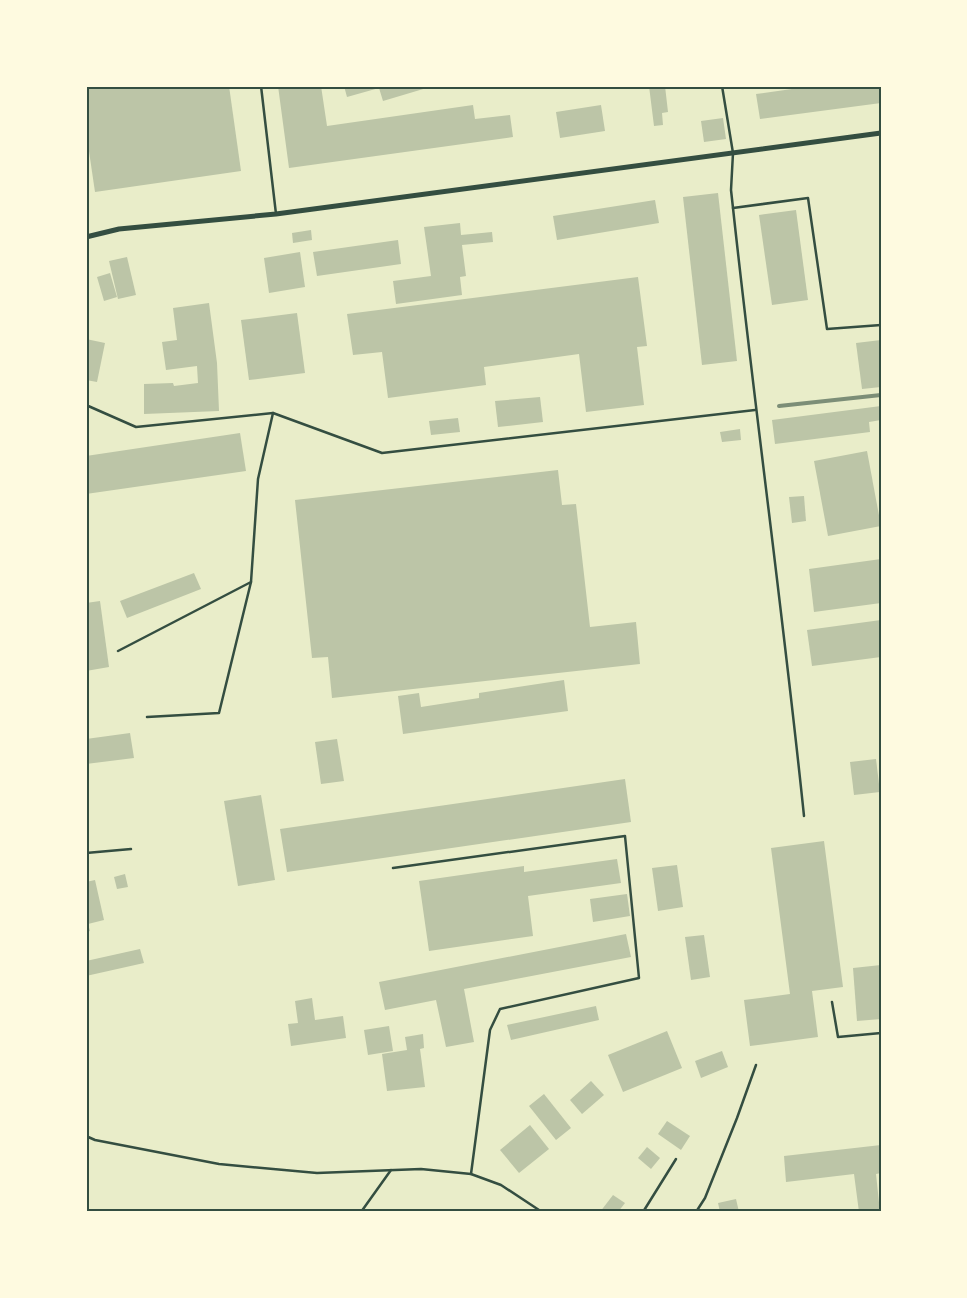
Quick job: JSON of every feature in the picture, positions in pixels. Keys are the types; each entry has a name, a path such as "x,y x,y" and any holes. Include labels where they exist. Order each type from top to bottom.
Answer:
{"street":[{"path":"86,237 119,229 276,214 881,133"}],"lane":[{"path":"261,86 276,214"},
{"path":"722,86 732,154 731,190 755,410 790,681 804,816"},
{"path":"733,208 808,198 827,329 881,325"},
{"path":"86,405 136,427 273,413 382,453 755,410"},
{"path":"147,717 219,713 252,582 258,479 273,413"},
{"path":"118,651 252,582"},
{"path":"393,868 625,836 639,978 500,1009 490,1030 471,1174"},
{"path":"86,853 131,849"},
{"path":"832,1002 838,1038 881,1033"},
{"path":"696,1212 705,1198 734,1127 756,1065"},
{"path":"86,1136 95,1140 220,1164 317,1173 421,1169 471,1174 501,1185 542,1212"},
{"path":"643,1212 676,1159"},
{"path":"361,1212 390,1170"}],"building":[{"path":"86,86 229,86 241,171 95,192 86,131"},
{"path":"278,86 321,86 327,126 473,105 475,119 510,115 513,137 289,168"},
{"path":"344,86 430,87 383,101 379,88 347,97"},
{"path":"649,86 665,86 668,112 662,113 663,125 654,126"},
{"path":"813,86 881,86 881,103 760,119 756,94"},
{"path":"601,105 605,131 560,138 556,112"},
{"path":"723,118 726,139 704,142 701,121"},
{"path":"718,193 737,361 702,365 683,197"},
{"path":"655,200 659,223 557,240 553,216"},
{"path":"796,210 808,300 772,305 759,215"},
{"path":"460,223 461,235 492,232 493,242 462,245 466,276 460,277 462,295 396,304 393,281 431,276 424,227"},
{"path":"311,230 312,240 293,243 292,233"},
{"path":"398,240 401,264 317,276 313,252"},
{"path":"300,252 305,287 269,293 264,258"},
{"path":"127,257 136,295 118,299 109,261"},
{"path":"110,273 117,297 104,301 97,277"},
{"path":"638,277 647,346 637,347 644,405 586,412 579,354 484,367 486,385 388,398 382,352 353,355 347,314"},
{"path":"209,303 217,363 219,411 144,414 144,384 173,383 174,386 198,383 197,366 166,370 162,342 177,340 173,308"},
{"path":"297,313 305,373 249,380 241,320"},
{"path":"86,339 105,343 97,382 86,380"},
{"path":"881,340 881,387 862,389 856,343"},
{"path":"540,397 543,422 498,427 495,401"},
{"path":"881,406 881,420 869,422 870,432 775,444 772,420"},
{"path":"458,418 460,432 431,435 429,421"},
{"path":"740,429 741,440 722,442 720,432"},
{"path":"240,433 246,471 86,494 86,456"},
{"path":"867,451 881,526 828,536 814,461"},
{"path":"558,470 562,505 576,504 590,627 636,622 640,664 332,698 328,657 312,658 295,500"},
{"path":"804,496 806,521 792,523 789,497"},
{"path":"881,559 881,603 814,612 809,569"},
{"path":"194,573 201,589 127,618 120,601"},
{"path":"100,601 109,667 86,671 86,603"},
{"path":"881,620 881,657 812,666 807,630"},
{"path":"564,680 568,711 403,734 398,696 419,693 421,707 479,698 479,693"},
{"path":"130,733 134,758 86,764 86,739"},
{"path":"337,739 344,781 321,784 315,742"},
{"path":"876,759 880,792 854,795 850,762"},
{"path":"625,779 631,822 287,872 280,829"},
{"path":"261,795 275,880 238,886 224,801"},
{"path":"824,841 843,987 812,991 818,1037 750,1046 744,1000 790,994 771,848"},
{"path":"617,859 621,883 528,896 533,936 429,951 419,881 524,866 524,872"},
{"path":"677,865 683,907 658,911 652,868"},
{"path":"125,874 128,887 117,889 114,877"},
{"path":"95,880 104,920 88,924 90,931 86,932 86,882"},
{"path":"627,894 630,916 593,922 590,899"},
{"path":"626,934 631,957 464,989 474,1042 446,1047 436,1000 385,1010 379,982"},
{"path":"704,935 710,977 691,980 685,937"},
{"path":"140,949 144,963 86,976 86,961"},
{"path":"881,965 881,1019 857,1021 853,968"},
{"path":"312,998 315,1020 343,1016 346,1038 291,1046 288,1024 298,1023 295,1001"},
{"path":"596,1006 599,1020 511,1040 507,1025"},
{"path":"389,1026 393,1051 368,1055 364,1030"},
{"path":"667,1031 682,1068 623,1092 608,1055"},
{"path":"423,1034 424,1048 420,1049 425,1087 387,1091 382,1054 407,1050 405,1037"},
{"path":"722,1051 728,1067 701,1078 695,1061"},
{"path":"591,1081 604,1095 582,1114 570,1100"},
{"path":"544,1094 571,1128 556,1140 529,1106"},
{"path":"667,1121 690,1136 681,1150 658,1134"},
{"path":"530,1125 549,1149 519,1173 500,1150"},
{"path":"881,1145 881,1173 876,1174 880,1212 859,1212 854,1174 786,1182 784,1156"},
{"path":"647,1147 660,1158 651,1169 638,1158"},
{"path":"613,1195 625,1203 618,1212 600,1212"},
{"path":"736,1199 739,1212 720,1212 718,1203"}],"railway":[{"path":"779,406 881,395"}]}
